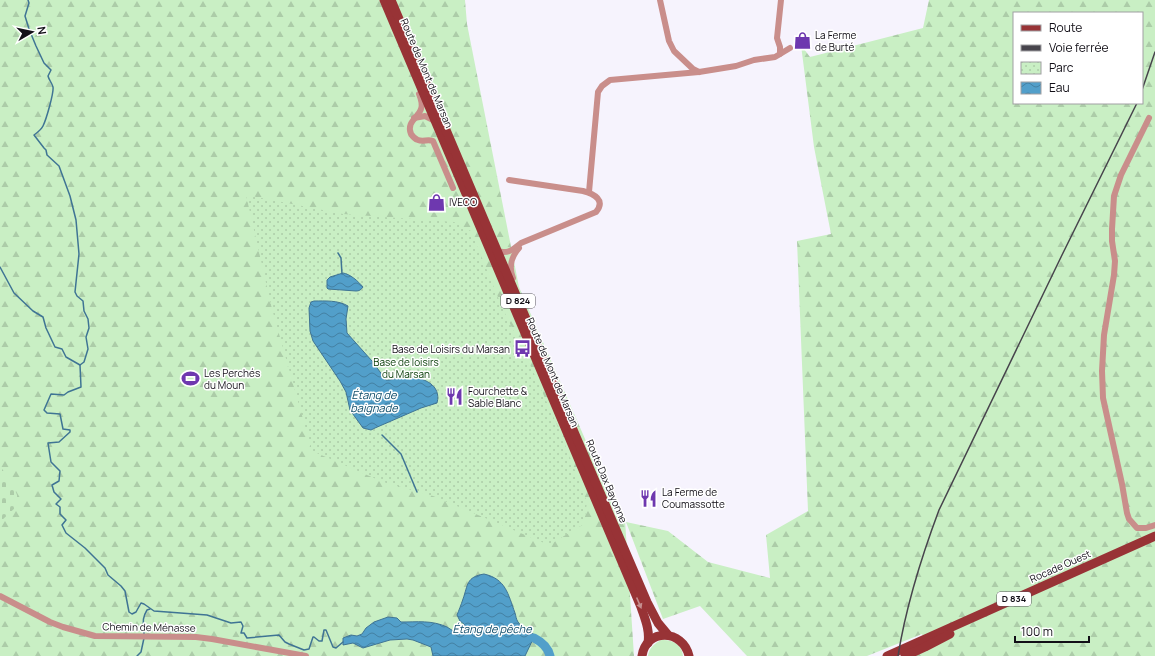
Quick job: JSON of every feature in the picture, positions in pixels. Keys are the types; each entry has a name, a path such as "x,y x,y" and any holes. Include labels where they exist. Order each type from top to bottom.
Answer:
{"main road":[{"name":"Route de Mont de Marsan","path":"384,0 641,607 648,626 648,643"},
{"name":"Route Dax Bayonne","path":"391,0 647,602 658,623 668,635"},
{"name":"Rocade Ouest","path":"887,656 1155,536"},
{"path":"905,656 957,630 1108,562 1142,542"},
{"path":"642,656 648,643 655,638 668,635 680,640 684,644 689,656"}],"street":[{"path":"660,0 669,41 674,51 699,72"},
{"path":"780,54 780,47 777,38 781,0"},
{"path":"401,41 406,60 422,100 422,108 414,118 410,127 412,135 419,141 433,141 454,188"},
{"path":"589,192 598,92 602,86 610,80 699,72 736,66 754,60 775,57 790,48"},
{"path":"414,118 425,116 435,121"},
{"path":"1149,118 1121,175 1114,196 1112,241 1115,261 1104,336 1102,371 1103,398 1120,471 1129,519 1137,528 1146,528 1155,525"},
{"path":"497,251 509,252 521,243 596,212 600,202 595,195 589,192 509,180"},
{"path":"528,241 516,251 511,270 534,338"},
{"name":"Chemin de Ménasse","path":"0,596 50,622 95,636 172,636 212,639 306,656"}],"green space":[{"path":"0,0 465,0 467,24 519,287 612,501 625,520 634,656 0,656"},
{"path":"929,0 1155,0 1155,656 915,656 928,649 922,634 867,656 747,656 700,606 663,619 626,522 668,531 708,562 770,578 766,535 808,511 797,241 831,234 814,147 801,45 810,57 923,28"},
{"name":"Base de loisirs du Marsan","path":"246,195 343,214 454,222 471,231 502,307 561,434 587,502 584,524 549,545 433,496 383,482 312,451 272,309"},
{"path":"0,466 12,483 17,495 17,506 0,522"},
{"path":"661,640 669,640 676,643 681,648 683,656 648,656 652,646"}],"water":[{"path":"343,273 354,278 363,287 356,291 327,288 327,280 330,277"},
{"name":"Étang de baignade","path":"311,302 336,302 348,306 346,319 347,333 372,361 386,380 414,377 425,380 437,391 437,403 421,408 371,430 363,428 350,410 346,392 340,381 313,341 310,331 309,308"},
{"name":"Étang de pêche","path":"484,574 491,576 502,584 508,594 518,622 535,635 525,656 433,656 431,647 407,639 390,640 363,648 353,643 343,645 343,638 351,635 357,636 362,634 366,628 374,622 388,617 397,618 401,622 436,623 447,627 458,634 460,633 464,630 465,626 457,615 467,586 474,577"}],"waterway":[{"path":"28,0 29,3 25,16 44,63 51,70 48,76 53,87 48,113 41,129 34,135 46,150 47,155 59,166 70,196 76,220 79,254 75,292 83,301 89,328 86,337 88,349 84,362 80,365 81,387 64,395 51,394 44,410 47,413 60,414 63,429 70,430 70,432 59,442 48,443 51,462 60,471 59,481 52,485 54,492 61,499 56,504 60,507 60,514 66,520 62,525 66,533 85,548 105,568 108,575 125,591 129,612 132,614 136,612 141,603 154,611 207,615 231,623 241,622 243,626 241,633 244,633 247,638 279,635 285,642 304,650 309,649 313,637 319,641 322,641 324,630 326,630 333,647 336,648 343,642"},
{"path":"338,253 341,258 342,274"},
{"path":"0,267 14,293 33,311 43,317 46,328 55,347 62,349 66,357 80,365"},
{"path":"382,435 401,454 417,492"},
{"path":"144,634 144,617 147,610 150,609"},
{"path":"137,656 141,652 144,638"},
{"path":"534,638 544,645 550,656"}],"railway":[{"path":"1143,87 1155,52"},
{"path":"898,656 905,619 915,582 939,510 1137,104"}],"place":[{"name":"La Ferme de Burté","path":"802,41"},
{"name":"IVECO","path":"436,202"},
{"name":"Base de Loisirs du Marsan","path":"523,349"},
{"name":"Les Perchés du Moun","path":"191,379"},
{"name":"Fourchette & Sable Blanc","path":"455,397"},
{"name":"La Ferme de Coumassotte","path":"649,498"}]}
